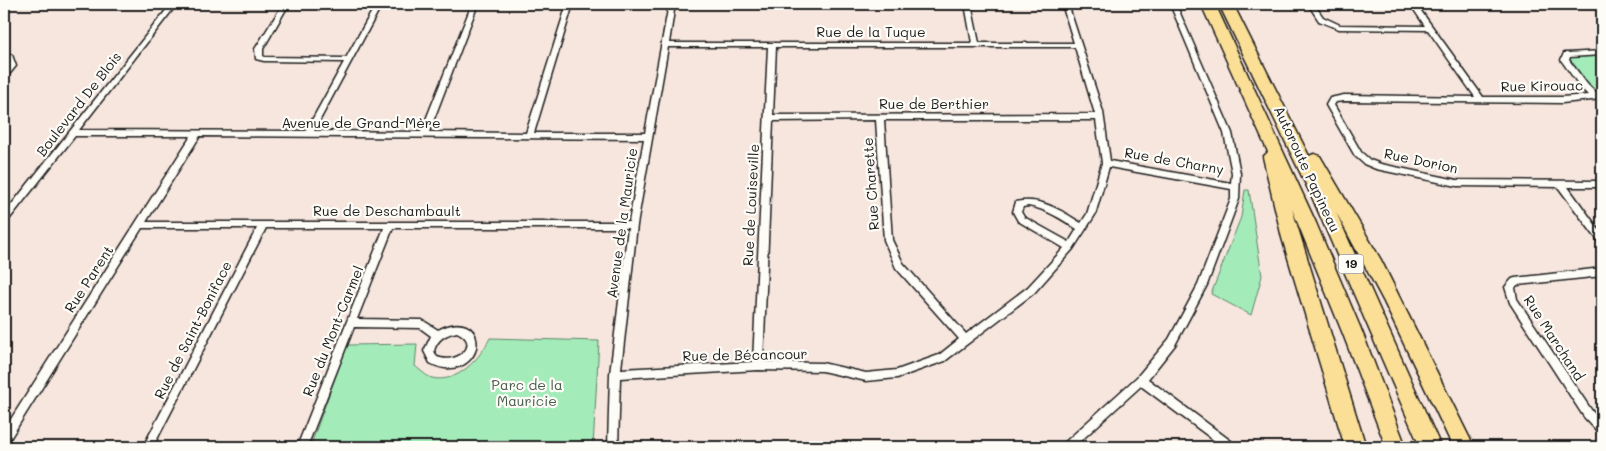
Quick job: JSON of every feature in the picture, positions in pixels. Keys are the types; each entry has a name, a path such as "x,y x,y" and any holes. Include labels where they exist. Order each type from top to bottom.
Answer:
{"highway":[{"name":"Autoroute Papineau","path":"1208,4 1333,282 1396,447"},
{"name":"Autoroute Papineau","path":"1226,4 1325,206 1430,447"},
{"path":"1265,83 1347,213 1464,447"},
{"path":"1260,116 1289,233 1354,445"},
{"path":"1454,425 1471,447"}],"street":[{"name":"Boulevard De Blois","path":"4,220 174,4"},
{"path":"286,4 259,49 259,57 264,59 348,60"},
{"path":"308,135 379,4"},
{"path":"424,135 475,4"},
{"path":"529,136 570,4"},
{"name":"Avenue de la Mauricie","path":"613,447 615,374 633,225 672,4"},
{"path":"968,4 976,45"},
{"name":"Rue de Bécancour","path":"615,374 758,366 822,368 866,377 897,374 942,358 1031,290 1070,247 1091,215 1106,163 1100,117 1065,4"},
{"path":"1067,447 1141,380 1172,342 1193,304 1231,213 1236,187 1233,156 1226,127 1173,4"},
{"path":"1311,4 1321,19 1339,28 1430,28"},
{"path":"1413,4 1481,99"},
{"name":"Rue de la Tuque","path":"665,45 1078,45"},
{"name":"Rue de Louiseville","path":"758,366 772,45"},
{"path":"1598,97 1584,86 1565,60 1567,55 1602,53"},
{"path":"4,75 12,66 6,57"},
{"name":"Rue Kirouac","path":"1481,99 1562,100 1598,97"},
{"name":"Rue Dorion","path":"1481,99 1344,98 1333,100 1330,105 1358,154 1372,165 1457,183 1602,184"},
{"name":"Rue Charette","path":"880,117 888,240 899,265 966,340"},
{"name":"Rue de Berthier","path":"769,118 1100,117"},
{"name":"Avenue de Grand-Mère","path":"73,133 649,136"},
{"name":"Rue Parent","path":"4,439 197,134"},
{"name":"Rue de Charny","path":"1106,163 1236,187"},
{"path":"1561,184 1602,240"},
{"path":"1070,247 1021,219 1016,212 1019,204 1027,202 1044,206 1083,228"},
{"name":"Rue de Deschambault","path":"141,224 633,225"},
{"name":"Rue de Saint-Boniface","path":"148,447 263,225"},
{"name":"Rue du Mont-Carmel","path":"302,447 390,225"},
{"name":"Rue Marchand","path":"1602,272 1515,282 1510,287 1509,292 1588,414 1602,429"},
{"path":"351,323 422,324 438,335"},
{"path":"451,329 464,330 472,338 471,349 463,359 456,362 443,365 437,363 433,360 429,351 430,345 438,335 451,329"},
{"path":"1141,380 1231,447"}],"green space":[{"path":"1602,53 1602,96 1595,97 1565,60 1567,55"},
{"path":"1245,190 1249,190 1262,276 1251,315 1211,294 1241,217"},
{"name":"Parc de la Mauricie","path":"490,338 599,341 593,447 310,447 347,345 417,344 415,366 432,378 442,379 451,377 467,368 480,354"}]}
